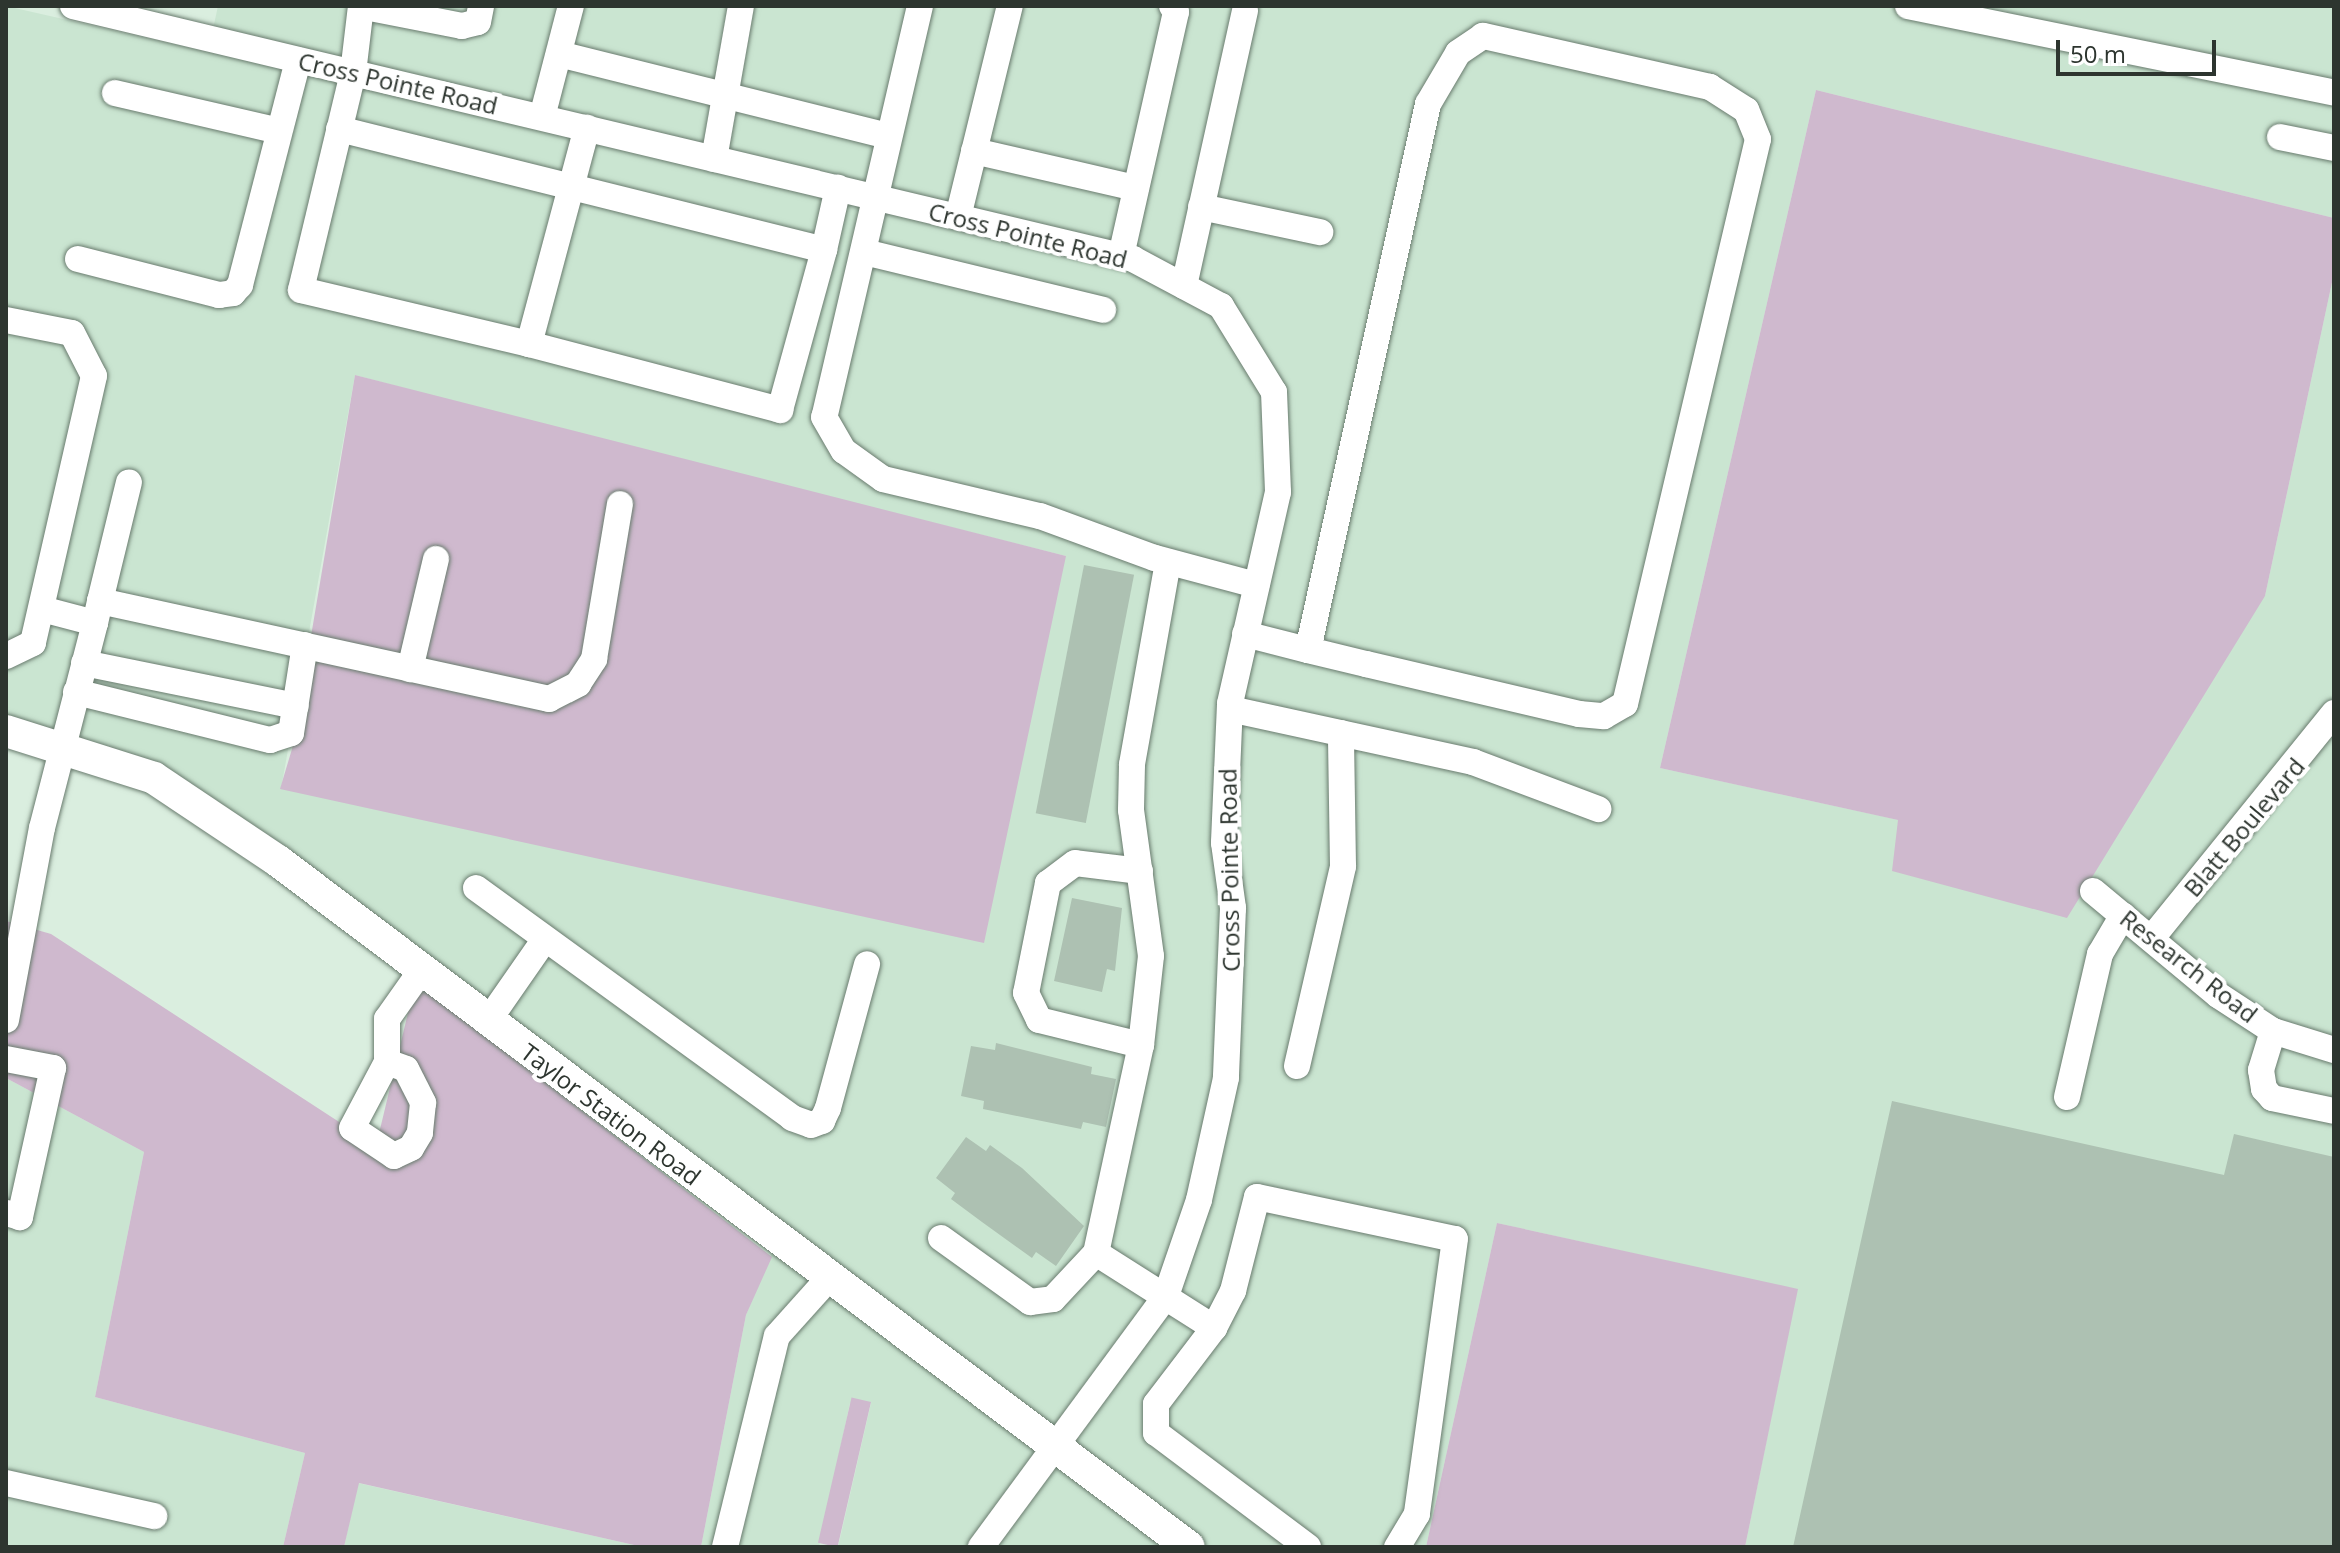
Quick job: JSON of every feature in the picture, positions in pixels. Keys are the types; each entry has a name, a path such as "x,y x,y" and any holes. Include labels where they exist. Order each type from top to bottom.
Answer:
{"main road":[{"name":"Taylor Station Road","path":"6,731 62,746 154,778 278,861 1189,1547"}],"street":[{"name":"Cross Pointe Road","path":"73,6 1121,256 1221,306 1274,392 1278,492 1230,709 1224,843 1233,908 1226,1078 1199,1200 1166,1296 1058,1449 981,1547"},
{"path":"481,6 478,22 470,24 416,11 363,6 353,73 301,290 529,344 780,410 838,188"},
{"path":"542,117 571,6"},
{"path":"714,159 741,6"},
{"path":"920,6 824,417 844,451 883,479 1040,516 1168,562 1256,585"},
{"path":"958,217 1010,6"},
{"path":"1121,256 1176,12 1172,6"},
{"path":"1908,6 2334,93"},
{"path":"1184,286 1245,11"},
{"path":"1245,634 1308,650 1579,714 1604,716 1625,704 1758,139 1746,110 1710,87 1483,36 1458,53 1428,104 1308,650"},
{"path":"559,54 889,136"},
{"path":"78,259 219,295 233,293 240,285 298,60"},
{"path":"115,93 279,131"},
{"path":"529,344 587,128"},
{"path":"339,129 572,183 824,250"},
{"path":"2280,137 2334,148"},
{"path":"974,151 1136,188"},
{"path":"1201,207 1320,232"},
{"path":"864,252 1103,310"},
{"path":"6,320 72,333 94,376 33,643 6,656"},
{"path":"6,1020 15,933 129,482"},
{"path":"42,609 98,612 305,645 549,699 578,684 594,659 620,504"},
{"path":"410,669 436,559"},
{"path":"941,1238 1030,1302 1053,1299 1096,1253 1141,1045 1151,956 1131,810 1132,765 1168,562"},
{"path":"76,692 270,740 291,733 305,645"},
{"path":"84,663 296,706"},
{"path":"1230,709 1473,762 1598,809"},
{"name":"Blatt Boulevard","path":"2151,939 2334,713"},
{"path":"1297,1066 1343,866 1341,733"},
{"path":"1140,871 1075,863 1048,883 1026,993 1039,1020 1141,1045"},
{"path":"476,888 792,1118 811,1125 822,1121 828,1108 867,964"},
{"name":"Research Road","path":"2093,891 2218,995 2273,1031 2334,1050"},
{"path":"2067,1097 2100,954 2123,915"},
{"path":"488,1021 545,939"},
{"path":"387,1062 387,1019 421,971"},
{"path":"2273,1031 2261,1070 2264,1089 2272,1098 2334,1111"},
{"path":"6,1059 53,1068 20,1217 6,1213"},
{"path":"1308,1547 1156,1433 1156,1404 1214,1328 1233,1291 1257,1197 1455,1239 1417,1514 1397,1547"},
{"path":"1096,1253 1214,1328"},
{"path":"725,1547 777,1336 829,1278"},
{"path":"6,1483 154,1516"}],"shaded area":[{"path":"6,6 208,52 218,6 2334,6 2334,218 1816,90 1660,768 1899,820 2265,596 2334,273 2334,1547 1745,1547 1797,1290 1497,1223 1426,1547 838,1547 871,1403 850,1403 819,1547 701,1547 746,1315 782,1228 243,819 6,723","holes":["355,375 1066,556 281,789"]},
{"path":"1816,90 2334,218 2334,273 2265,596 2067,918 1892,871 1898,820 1660,768"},
{"path":"355,375 1066,556 984,943 280,789 292,749"},
{"path":"6,921 51,934 376,1146 413,992 421,987 772,1257 746,1315 701,1547 643,1547 359,1483 344,1547 283,1547 305,1453 95,1397 144,1152 6,1078"},
{"path":"6,1078 144,1152 95,1397 305,1453 283,1547 6,1547"},
{"path":"1497,1223 1798,1289 1745,1547 1426,1547"},
{"path":"852,1398 871,1402 838,1547 818,1543"},
{"path":"358,1483 643,1547 344,1547"}],"building":[{"path":"1084,565 1134,575 1086,823 1036,813"},
{"path":"1072,898 1122,908 1115,971 1107,969 1102,992 1054,981"},
{"path":"996,1043 1092,1067 1091,1074 1116,1079 1106,1127 1083,1122 1081,1129 983,1109 984,1101 961,1096 971,1046 995,1050"},
{"path":"1892,1101 2224,1175 2234,1134 2334,1157 2334,1547 1793,1547"},
{"path":"966,1137 986,1151 990,1145 1022,1168 1084,1226 1056,1266 1036,1252 1032,1258 982,1222 951,1199 955,1193 936,1178"}]}
